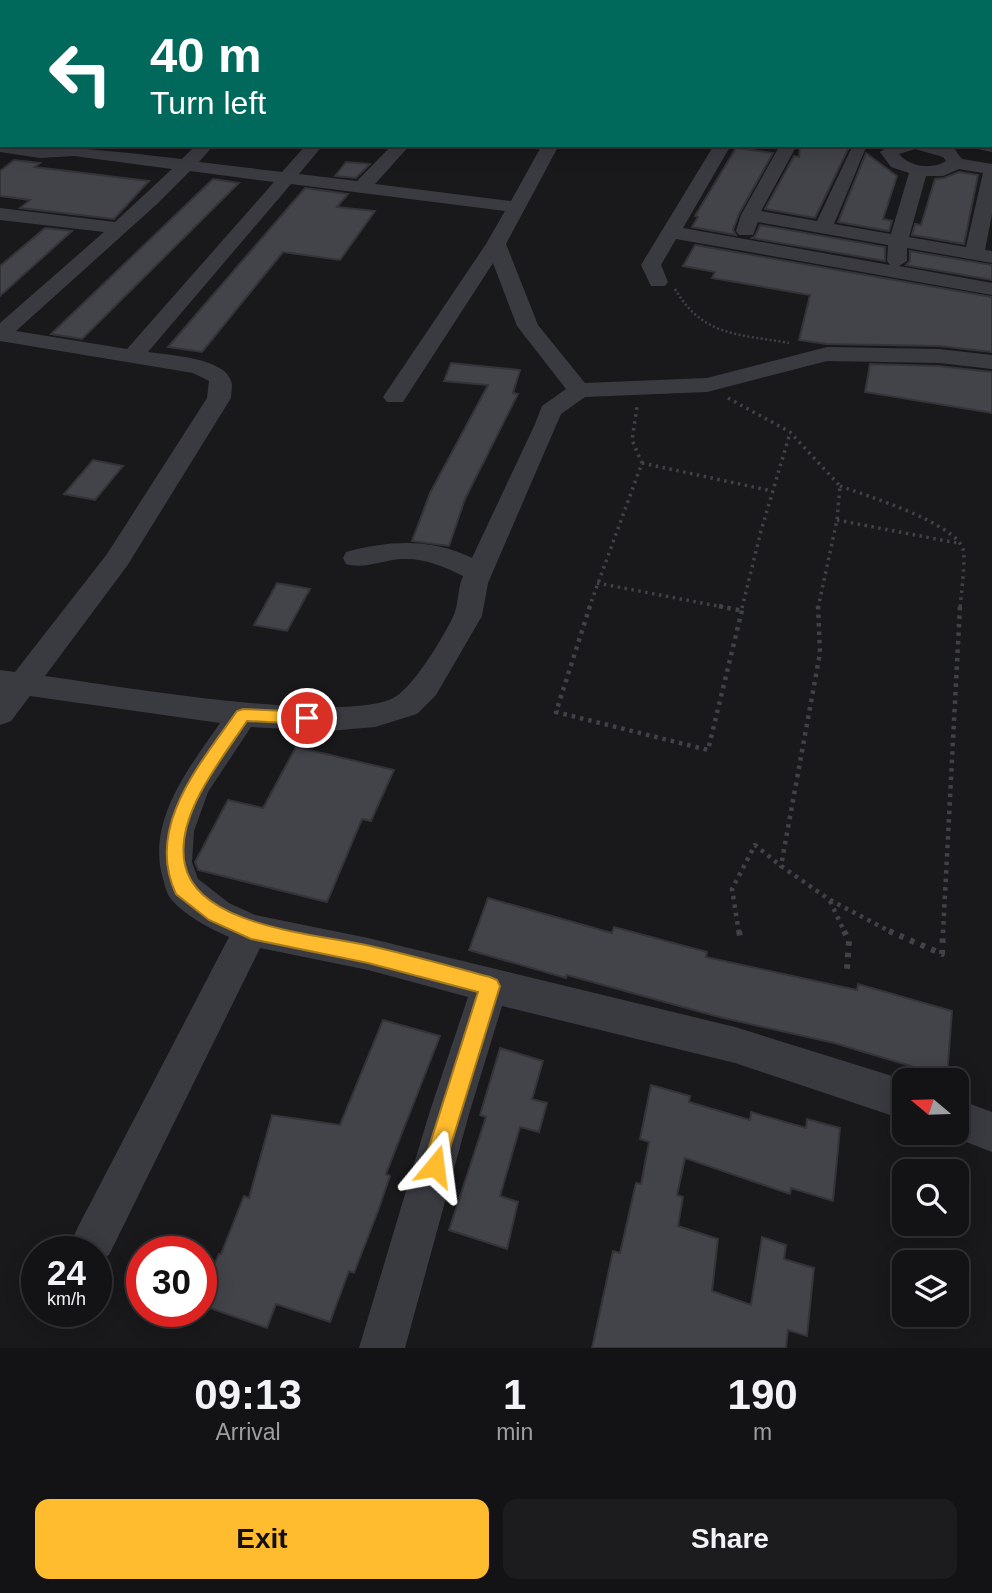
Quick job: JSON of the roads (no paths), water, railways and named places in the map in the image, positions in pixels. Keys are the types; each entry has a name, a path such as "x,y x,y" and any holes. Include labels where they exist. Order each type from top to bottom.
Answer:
{"street":[{"path":"0,147 40,153 74,151 517,207"},
{"path":"0,334 204,147"},
{"path":"133,356 314,147"},
{"path":"362,187 400,147"},
{"path":"395,397 496,243 550,147"},
{"path":"658,282 651,265 722,147"},
{"path":"743,245 751,215 788,147"},
{"path":"822,228 853,147"},
{"path":"859,147 889,152 903,147"},
{"path":"931,147 949,153 956,163"},
{"path":"751,215 983,255 992,170 956,163 943,171 919,171 897,163 889,152"},
{"path":"896,272 898,241 919,171"},
{"path":"0,214 117,228"},
{"path":"672,232 992,289"},
{"path":"496,243 528,326 579,390"},
{"path":"0,334 198,367 215,374 220,380 219,398 117,560 10,682 0,713"},
{"path":"10,682 243,715 329,719 376,715 406,706 425,687 468,616 474,583 547,424 550,411 579,390 707,385 827,354 939,356 992,362"},
{"path":"356,558 405,550 446,556 479,573"},
{"path":"243,715 193,789 177,831 175,862 183,888 216,914 251,930 368,954 735,1045 892,1096"},
{"path":"96,1236 251,930"},
{"path":"382,1348 449,1114 490,986"},
{"path":"970,1124 992,1132"}]}
